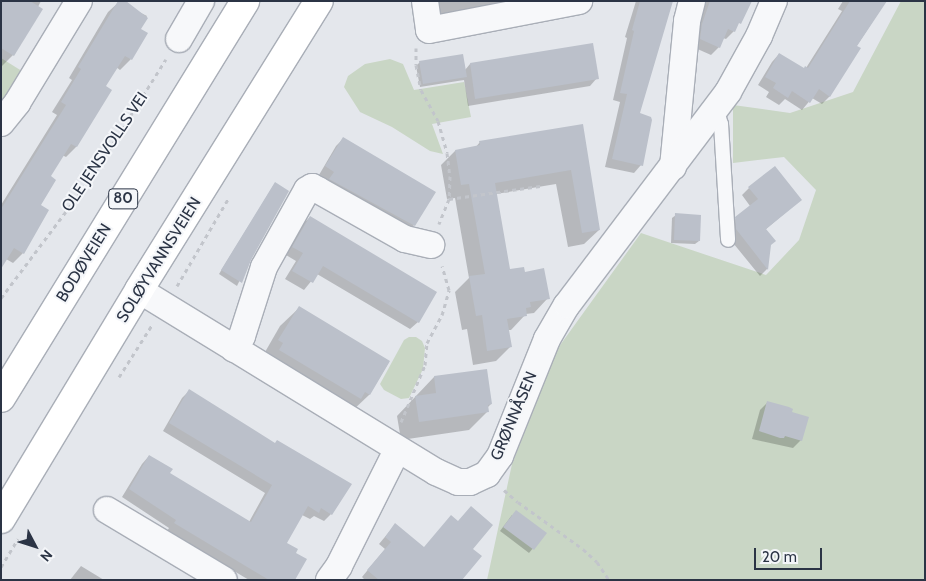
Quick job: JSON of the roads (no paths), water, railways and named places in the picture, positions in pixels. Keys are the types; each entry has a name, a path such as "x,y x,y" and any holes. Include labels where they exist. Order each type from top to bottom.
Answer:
{"street":[{"path":"1,123 17,103 78,1"},
{"path":"179,39 201,1"},
{"name":"BODØVEIEN","path":"1,398 246,1"},
{"name":"SOLØYVANNSVEIEN","path":"1,519 318,1"},
{"path":"425,1 429,30 580,1"},
{"path":"672,168 687,21 692,1"},
{"name":"GRØNNÅSEN","path":"140,290 396,450 458,482 470,482 488,474 500,456 547,339 567,305 716,108 759,36 774,1"},
{"path":"234,350 242,336 264,267 307,190 312,187 405,239 431,245"},
{"path":"329,580 339,566 396,450"},
{"path":"107,510 224,580"}],"lane":[{"path":"716,108 720,124 728,240"}]}
